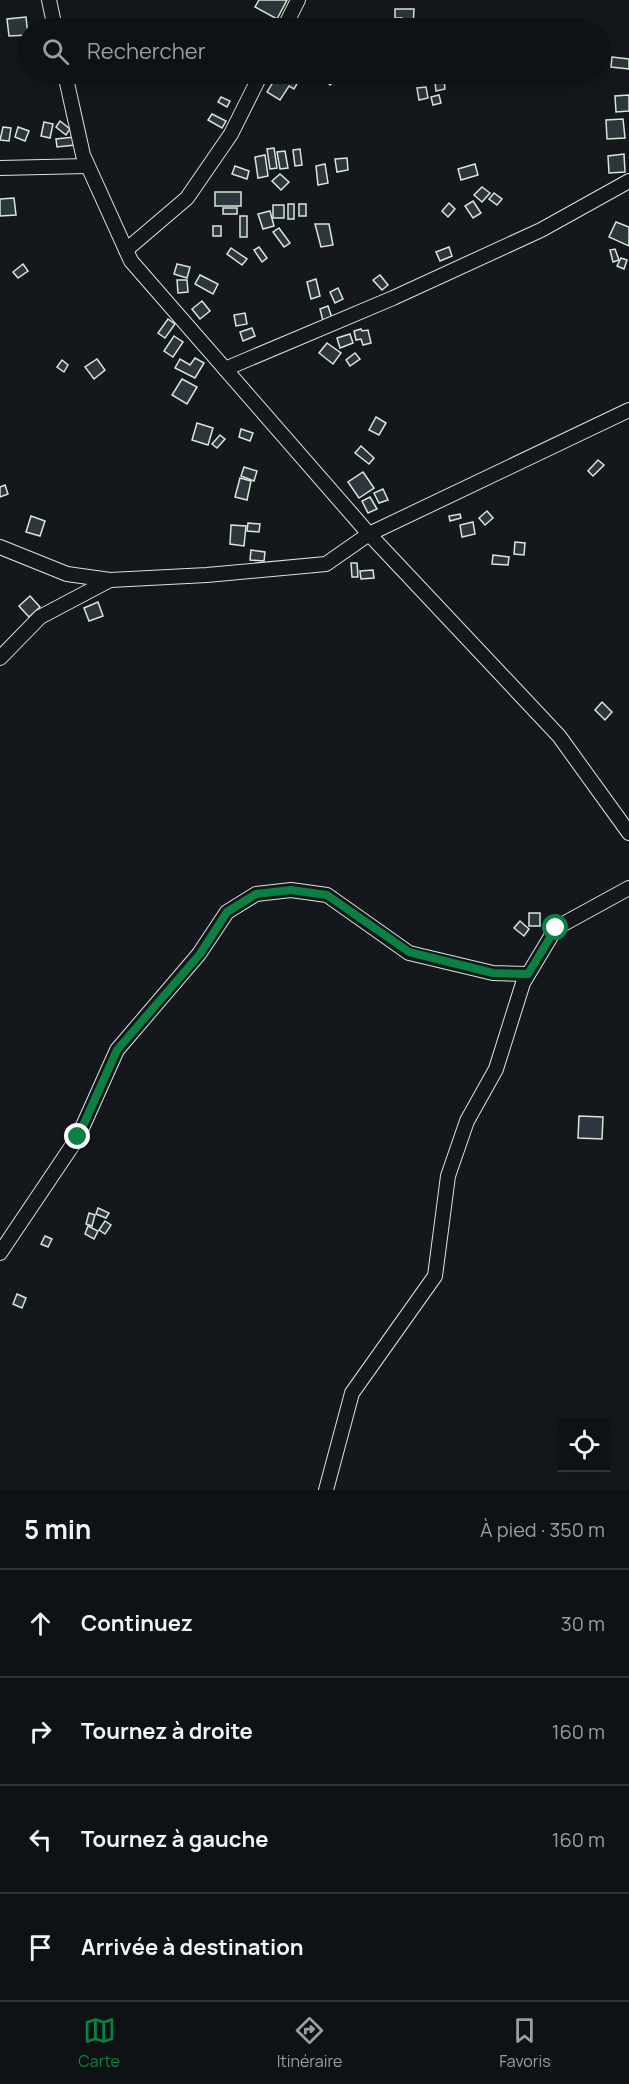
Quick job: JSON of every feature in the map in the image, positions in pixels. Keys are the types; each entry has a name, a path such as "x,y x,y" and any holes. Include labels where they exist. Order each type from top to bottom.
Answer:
{"street":[{"path":"49,0 53,18"},
{"path":"289,18 298,0"},
{"path":"67,84 87,166 131,261 369,534 559,736 629,833"},
{"path":"126,250 187,198 231,134 256,84"},
{"path":"0,168 87,166"},
{"path":"225,369 393,298 541,230 629,181"},
{"path":"0,547 67,574 110,580 207,575 326,564 369,534 629,410"},
{"path":"0,658 40,617 110,580"},
{"path":"326,1490 352,1393 435,1276 448,1176 467,1121 496,1069 528,974 556,928 629,888"},
{"path":"0,1253 78,1137 117,1050 200,954 227,912 256,894 291,890 327,895 409,952 493,973 528,974"}],"building":[{"path":"259,0 287,0 278,18 255,7"},
{"path":"395,9 414,9 414,18 395,18"},
{"path":"26,17 18,18 18,36 9,36 7,19"},
{"path":"612,57 629,59 629,69 611,67"},
{"path":"272,84 297,84 294,89 289,86 280,100 267,92"},
{"path":"435,84 444,84 445,89 436,91"},
{"path":"426,87 428,98 419,100 417,88"},
{"path":"439,95 441,103 433,105 431,97"},
{"path":"629,95 629,111 616,112 615,96"},
{"path":"221,97 230,101 227,107 218,102"},
{"path":"212,114 226,121 222,128 208,120"},
{"path":"623,119 625,138 607,139 606,120"},
{"path":"60,121 70,129 66,135 56,127"},
{"path":"44,122 53,124 50,138 41,136"},
{"path":"3,127 11,128 9,141 0,140"},
{"path":"18,127 29,131 25,141 15,137"},
{"path":"74,137 75,145 57,147 56,139"},
{"path":"274,148 277,168 270,169 267,149"},
{"path":"300,149 302,165 295,166 293,150"},
{"path":"285,151 288,168 280,169 277,152"},
{"path":"624,154 625,172 609,173 608,156"},
{"path":"265,155 268,176 258,178 255,157"},
{"path":"347,158 348,170 337,172 335,159"},
{"path":"325,164 328,183 318,185 316,166"},
{"path":"475,164 478,175 461,180 458,169"},
{"path":"235,166 249,171 247,179 232,174"},
{"path":"280,174 289,182 281,190 272,181"},
{"path":"482,187 490,193 482,202 474,195"},
{"path":"215,192 241,192 241,206 215,206"},
{"path":"494,193 502,199 497,205 489,199"},
{"path":"14,198 16,215 0,216 0,199"},
{"path":"473,201 481,213 473,218 465,206"},
{"path":"449,203 455,209 448,217 442,211"},
{"path":"288,204 294,204 294,219 288,219"},
{"path":"299,204 306,204 306,216 299,216"},
{"path":"273,205 284,205 284,218 273,218"},
{"path":"223,208 237,208 237,214 223,214"},
{"path":"270,211 274,226 263,229 258,214"},
{"path":"240,216 247,216 247,237 240,237"},
{"path":"616,222 629,227 629,246 609,237"},
{"path":"315,224 329,224 333,245 321,247"},
{"path":"213,226 221,226 221,236 213,236"},
{"path":"279,228 290,243 284,247 273,232"},
{"path":"259,247 267,258 262,262 254,250"},
{"path":"449,247 452,256 440,261 436,252"},
{"path":"231,248 247,259 242,265 227,254"},
{"path":"615,249 619,260 613,262 610,250"},
{"path":"621,258 627,260 624,269 617,266"},
{"path":"23,264 28,271 18,278 13,272"},
{"path":"177,264 190,267 187,278 174,274"},
{"path":"200,275 218,284 213,294 195,284"},
{"path":"380,275 388,285 382,290 373,280"},
{"path":"316,279 320,296 311,299 307,282"},
{"path":"177,280 187,280 188,292 178,293"},
{"path":"338,288 343,299 335,303 330,292"},
{"path":"202,301 210,311 200,319 192,309"},
{"path":"328,306 332,318 323,321 320,309"},
{"path":"245,313 247,324 236,326 234,315"},
{"path":"168,319 175,324 165,338 158,333"},
{"path":"252,328 255,336 243,341 240,332"},
{"path":"361,329 362,331 368,330 371,343 363,345 361,339 356,340 354,331"},
{"path":"350,334 353,343 340,348 337,338"},
{"path":"174,336 183,342 173,357 164,351"},
{"path":"327,343 341,353 333,364 319,353"},
{"path":"355,353 360,359 350,366 346,360"},
{"path":"195,358 204,363 195,378 175,368 180,359 190,365"},
{"path":"97,359 105,370 94,379 85,367"},
{"path":"62,360 68,365 64,372 57,367"},
{"path":"182,379 197,387 187,404 172,395"},
{"path":"376,417 386,423 379,435 369,430"},
{"path":"197,423 213,428 208,445 192,440"},
{"path":"241,429 253,433 250,441 239,437"},
{"path":"220,435 225,439 217,448 212,444"},
{"path":"361,446 374,458 369,464 355,453"},
{"path":"598,460 604,465 593,476 588,471"},
{"path":"244,467 257,471 254,481 241,476"},
{"path":"363,472 374,488 359,498 348,482"},
{"path":"240,478 251,481 247,500 235,497"},
{"path":"5,485 8,494 0,497 0,487"},
{"path":"383,489 388,500 379,503 374,493"},
{"path":"370,497 377,509 368,513 362,501"},
{"path":"487,511 493,518 485,525 479,518"},
{"path":"460,514 461,518 450,521 449,516"},
{"path":"31,516 45,521 40,536 26,532"},
{"path":"473,522 475,534 462,537 460,525"},
{"path":"248,523 260,524 259,532 247,531"},
{"path":"231,525 246,526 244,546 230,544"},
{"path":"515,542 525,543 524,555 514,554"},
{"path":"251,550 265,552 264,561 250,560"},
{"path":"493,555 509,557 508,565 492,564"},
{"path":"351,563 357,563 358,577 352,577"},
{"path":"373,570 374,578 361,579 360,571"},
{"path":"30,596 40,607 29,617 19,606"},
{"path":"98,602 103,616 89,621 84,608"},
{"path":"602,702 612,712 605,720 595,710"},
{"path":"529,913 540,913 540,926 529,926"},
{"path":"520,921 529,929 524,936 514,928"},
{"path":"579,1116 603,1117 602,1139 578,1138"},
{"path":"98,1208 109,1213 106,1218 96,1214"},
{"path":"89,1213 95,1215 92,1226 86,1224"},
{"path":"105,1221 111,1225 105,1234 99,1230"},
{"path":"88,1226 98,1231 94,1239 85,1234"},
{"path":"45,1236 52,1239 48,1247 41,1244"},
{"path":"17,1294 26,1298 22,1308 13,1304"}],"route":[{"path":"78,1137 117,1050 200,954 227,912 256,894 291,890 327,895 409,952 493,973 528,974 556,928"}]}
